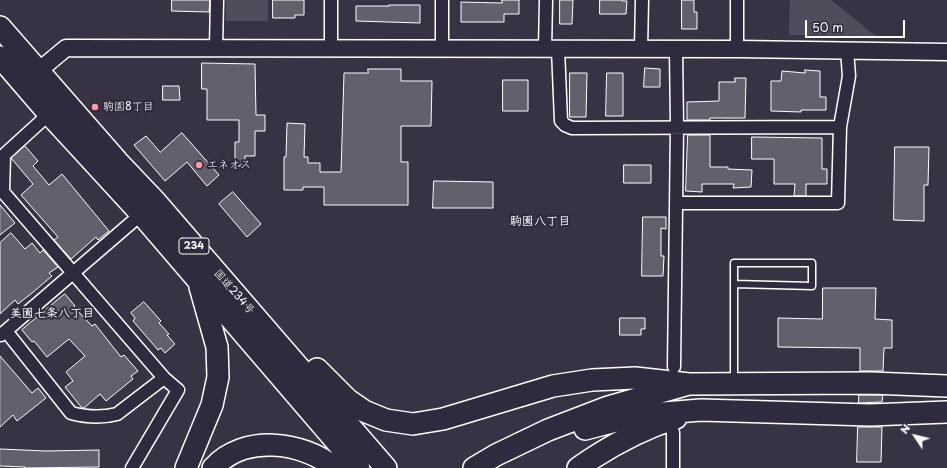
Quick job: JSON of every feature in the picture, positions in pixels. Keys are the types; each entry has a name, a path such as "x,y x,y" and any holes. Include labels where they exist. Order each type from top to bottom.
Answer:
{"highway":[{"name":"国道234号","path":"0,27 49,114 148,208 242,302 386,468"},
{"name":"国道234号","path":"0,58 30,78 118,162 200,284 359,468"},
{"path":"186,468 212,405 218,377 217,347 200,284"},
{"path":"242,302 301,353 348,400 364,411 386,420 413,424 443,419 553,386 592,380 635,378 689,384 871,383 947,386"},
{"path":"474,468 496,455 548,430 608,407 689,384"},
{"path":"502,468 540,448 580,430 639,415 701,410 870,415 947,412"},
{"path":"578,468 599,453 632,436 662,422 701,410"},
{"path":"213,468 220,460 241,449 266,444 288,446 306,452 335,468"}],"street":[{"path":"216,48 217,0"},
{"path":"331,0 331,48"},
{"path":"442,0 442,48"},
{"path":"546,0 561,121 565,125 572,128 840,127"},
{"path":"641,49 642,0"},
{"path":"737,0 737,49"},
{"path":"30,78 66,48 737,49 947,52"},
{"path":"674,367 677,127 676,49"},
{"path":"676,203 838,203 840,127 849,76 847,50"},
{"path":"49,114 4,155 3,192 164,378 178,390 132,468"},
{"path":"148,208 3,333 71,413 82,416 108,416 117,414 164,378"},
{"path":"673,432 673,468"}],"lane":[{"path":"734,284 812,286 812,263 734,263 734,284 734,383"}],"shaded area":[{"path":"226,0 268,0 268,21 226,21"},
{"path":"790,0 831,0 876,36 789,35"}],"building":[{"path":"172,0 210,0 209,12 172,11"},
{"path":"273,0 304,0 304,15 295,15 295,18 273,18"},
{"path":"502,0 519,0 519,14 504,14 504,22 461,22 461,2 502,3"},
{"path":"560,0 573,0 572,24 560,24"},
{"path":"600,0 627,1 626,14 600,14"},
{"path":"682,0 694,0 694,12 697,12 697,29 682,29"},
{"path":"420,5 420,23 356,21 356,6"},
{"path":"202,63 255,64 256,115 265,115 265,131 255,131 255,156 245,156 245,166 235,166 235,142 239,142 239,120 207,120 207,89 202,89"},
{"path":"645,68 660,69 660,87 644,87"},
{"path":"368,69 401,69 401,81 432,81 431,126 401,126 401,162 408,162 408,205 324,205 324,187 303,187 303,190 284,190 284,157 286,157 287,123 305,124 304,157 308,157 308,163 320,163 320,172 341,172 344,73 368,73"},
{"path":"805,70 820,71 820,97 826,97 826,110 801,110 801,112 771,111 771,81 781,81 782,71 805,73"},
{"path":"570,73 587,73 586,117 570,117"},
{"path":"607,73 623,73 623,116 606,116"},
{"path":"735,78 746,78 745,118 710,118 710,120 687,120 687,102 719,101 719,82 735,82"},
{"path":"503,80 528,80 528,111 503,111"},
{"path":"163,86 179,86 180,100 163,100"},
{"path":"182,133 219,175 207,186 187,162 165,181 134,145 146,136 160,152"},
{"path":"688,135 710,135 710,167 728,167 728,169 752,170 751,187 733,188 734,184 702,184 702,192 686,191"},
{"path":"752,137 822,138 822,169 827,169 827,184 806,184 806,196 794,196 795,184 774,184 774,159 752,159"},
{"path":"25,146 38,161 33,166 49,185 62,174 109,231 98,240 96,237 71,259 54,240 58,237 21,195 33,184 11,158"},
{"path":"895,147 929,147 928,185 924,185 924,221 894,220"},
{"path":"624,165 651,165 651,183 624,183"},
{"path":"434,181 493,182 493,208 433,208"},
{"path":"233,192 261,224 247,237 219,204"},
{"path":"0,205 15,223 0,235"},
{"path":"643,217 666,217 666,229 661,228 661,256 664,256 663,276 642,276"},
{"path":"11,233 25,249 32,243 40,253 43,250 58,267 49,273 52,276 32,293 18,304 15,300 0,314 0,243"},
{"path":"823,288 876,288 875,319 892,320 892,348 884,348 883,371 860,371 860,348 778,347 778,318 822,319"},
{"path":"65,294 75,306 74,307 92,326 95,324 121,357 124,355 138,371 131,376 133,379 106,401 100,394 84,408 82,408 65,387 73,381 66,372 85,356 69,339 47,357 34,341 32,342 22,330"},
{"path":"144,302 161,321 159,323 169,334 167,335 175,344 165,353 161,348 158,350 133,321 135,318 131,313"},
{"path":"620,318 645,318 645,329 641,329 641,335 620,335"},
{"path":"0,356 32,393 38,388 46,398 17,421 13,415 0,427"},
{"path":"859,395 883,395 882,402 859,403"},
{"path":"858,427 882,427 881,462 857,462"},
{"path":"0,449 46,451 99,450 99,467 25,468 0,466"}],"place":[{"name":"駒園8丁目","path":"95,107"},
{"name":"エネオス","path":"199,165"}],"district":[{"name":"駒園八丁目","path":"540,222"},
{"name":"美園七条八丁目","path":"52,314"}]}
